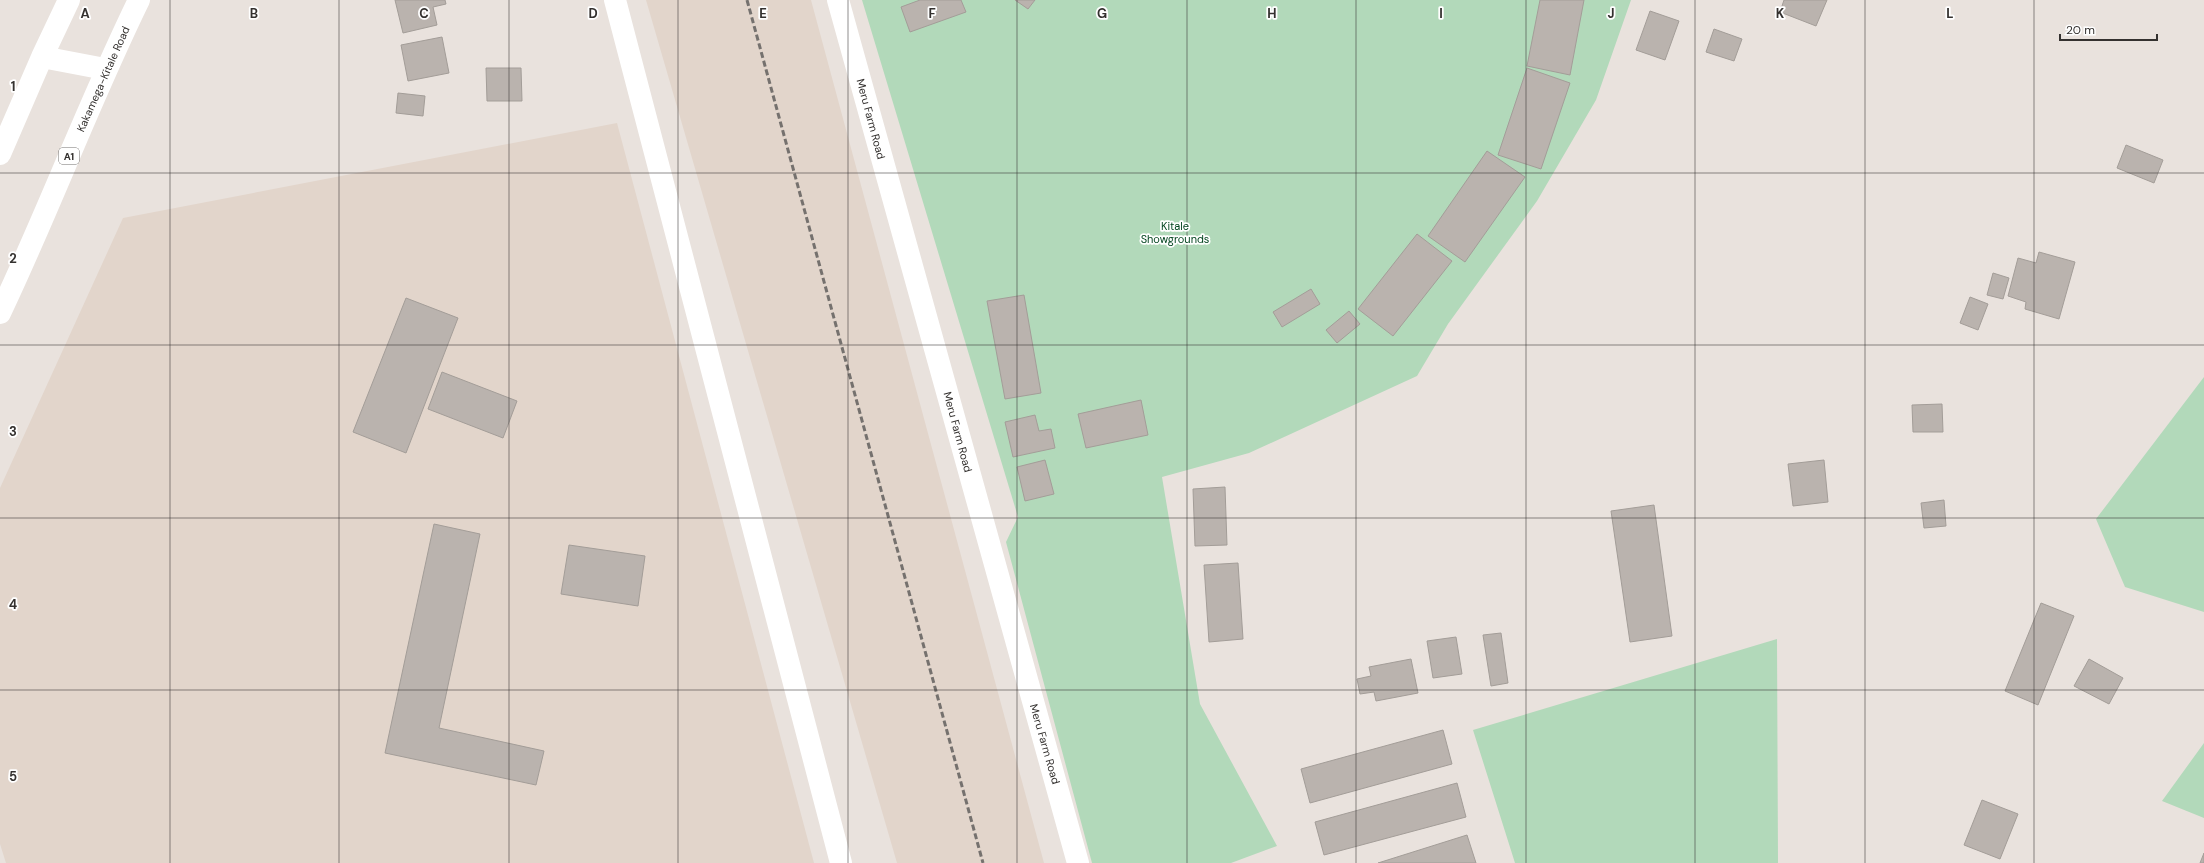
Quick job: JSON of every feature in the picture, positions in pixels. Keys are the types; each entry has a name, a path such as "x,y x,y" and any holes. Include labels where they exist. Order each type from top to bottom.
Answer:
{"main road":[{"path":"0,154 42,57 69,0"},
{"name":"Kakamega-Kitale Road","path":"0,313 34,242 105,69 139,0"},
{"path":"616,0 841,863"},
{"name":"Meru Farm Road","path":"838,0 1078,863"},
{"path":"42,57 105,69"}],"shaded area":[{"path":"646,0 811,0 1044,863 897,863"},
{"path":"617,123 814,863 6,863 0,844 0,488 123,218"}],"green space":[{"name":"Kitale Showgrounds","path":"862,0 1631,0 1596,100 1537,201 1448,324 1417,376 1249,453 1162,477 1200,704 1277,846 1231,863 1092,863 1006,542 1018,517"},
{"path":"2204,377 2204,612 2125,587 2096,519"},
{"path":"1777,639 1778,863 1515,863 1473,730"},
{"path":"2204,743 2204,818 2162,801"}],"building":[{"path":"395,0 445,0 446,4 433,7 437,25 403,33"},
{"path":"920,0 961,0 966,12 910,32 901,7"},
{"path":"1015,0 1035,0 1028,9"},
{"path":"1540,0 1584,0 1570,75 1527,66"},
{"path":"1784,0 1827,0 1816,26 1780,12"},
{"path":"1650,11 1679,21 1665,60 1636,50"},
{"path":"1714,29 1742,39 1734,61 1706,52"},
{"path":"442,37 449,73 408,81 401,45"},
{"path":"486,68 521,68 522,101 487,101"},
{"path":"1527,68 1570,83 1541,169 1498,155"},
{"path":"398,93 425,96 423,116 396,113"},
{"path":"2126,145 2163,160 2154,183 2117,168"},
{"path":"1487,151 1525,177 1465,262 1428,236"},
{"path":"1417,234 1452,261 1393,336 1358,309"},
{"path":"2039,252 2075,262 2059,319 2025,309 2026,302 2008,296 2018,258 2036,263"},
{"path":"1993,273 2009,278 2003,299 1987,295"},
{"path":"1311,289 1320,304 1282,327 1273,312"},
{"path":"1024,295 1041,393 1005,399 987,301"},
{"path":"1970,297 1988,304 1978,330 1960,323"},
{"path":"406,298 458,318 406,453 353,432"},
{"path":"1349,311 1360,324 1337,343 1326,330"},
{"path":"442,372 517,401 503,438 428,409"},
{"path":"1141,400 1148,435 1086,448 1078,414"},
{"path":"1942,404 1943,432 1913,432 1912,405"},
{"path":"1035,415 1039,431 1051,429 1055,448 1013,457 1005,422"},
{"path":"1045,460 1054,494 1025,501 1017,467"},
{"path":"1824,460 1828,502 1793,506 1788,464"},
{"path":"1225,487 1227,545 1195,546 1193,489"},
{"path":"1944,500 1946,526 1924,528 1921,503"},
{"path":"1654,505 1672,636 1630,642 1611,511"},
{"path":"434,524 480,534 439,728 544,751 536,785 385,753"},
{"path":"569,545 645,556 638,606 561,594"},
{"path":"1238,563 1243,639 1209,642 1204,565"},
{"path":"2041,603 2074,616 2038,705 2005,691"},
{"path":"1501,633 1508,683 1491,686 1483,635"},
{"path":"1456,637 1462,674 1433,678 1427,641"},
{"path":"1411,659 1418,693 1376,701 1374,692 1360,694 1357,679 1371,676 1369,667"},
{"path":"2089,659 2123,678 2109,704 2074,686"},
{"path":"1443,730 1452,764 1310,803 1301,769"},
{"path":"1457,783 1466,817 1324,855 1315,822"},
{"path":"1982,800 2018,814 2000,859 1964,845"},
{"path":"1467,835 1476,863 1378,863"},
{"path":"2204,853 2204,863 2200,863"}],"railway":[{"path":"747,0 983,863"}]}
